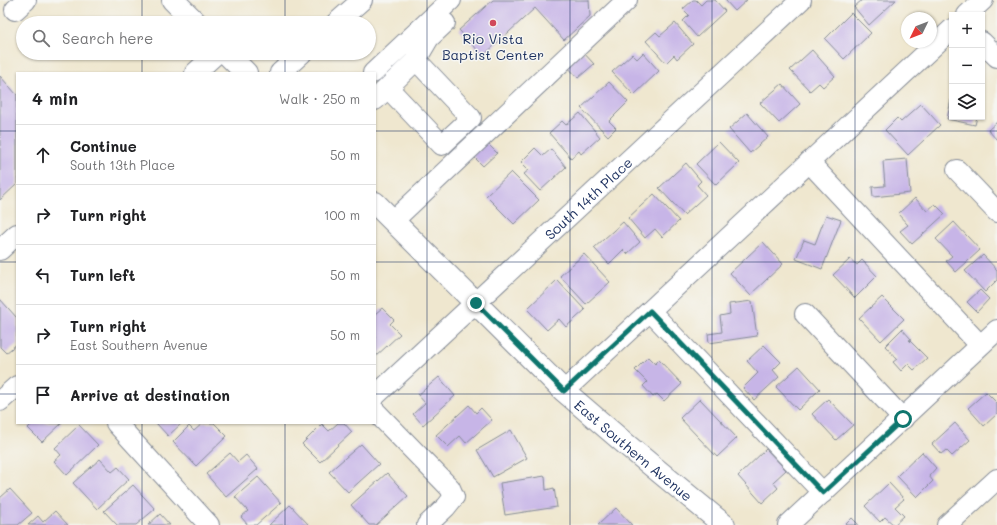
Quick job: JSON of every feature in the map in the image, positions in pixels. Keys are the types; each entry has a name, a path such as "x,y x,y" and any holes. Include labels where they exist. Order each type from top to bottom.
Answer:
{"main road":[{"path":"173,0 189,16"},
{"path":"233,60 245,72"},
{"name":"East Southern Avenue","path":"376,204 564,391 724,525"}],"street":[{"path":"344,16 362,0"},
{"path":"374,72 451,0"},
{"path":"393,221 627,0"},
{"name":"South 14th Place","path":"376,395 801,0"},
{"path":"970,12 983,0"},
{"path":"416,60 471,118 442,145 381,94 416,60 429,38 445,23"},
{"path":"564,391 949,32"},
{"path":"985,45 997,57"},
{"path":"196,72 209,60"},
{"path":"281,72 294,60"},
{"path":"808,162 980,345"},
{"path":"958,170 997,212"},
{"path":"0,250 16,235"},
{"path":"650,311 823,493"},
{"path":"805,314 903,419"},
{"path":"788,525 997,330"},
{"path":"0,401 16,387"},
{"path":"376,413 450,488 454,497 446,508 426,525"},
{"path":"117,424 209,525"},
{"path":"947,525 997,479"}],"building":[{"name":"Rio Vista Baptist Center","path":"493,0 589,0 590,16 564,40 535,8 483,56 459,30"},
{"path":"693,0 696,0 701,5 706,0 715,0 725,11 697,37 683,21 689,15 683,9"},
{"path":"725,0 747,0 735,11"},
{"path":"862,0 896,0 869,25 854,7"},
{"path":"851,13 871,33 844,59 825,39"},
{"path":"675,23 693,44 677,59 674,55 666,63 646,41 656,32 660,36"},
{"path":"812,50 835,76 823,87 819,83 810,91 790,70"},
{"path":"582,51 594,64 578,78 566,65"},
{"path":"643,53 659,71 634,95 612,72 632,54 637,59"},
{"path":"0,76 16,94 16,185 0,200"},
{"path":"609,82 628,102 609,121 616,128 608,136 581,108"},
{"path":"782,84 800,104 779,123 760,103"},
{"path":"921,104 940,125 908,155 885,130 897,118 901,122"},
{"path":"580,113 600,137 581,154 579,151 571,158 549,133 562,121 566,125"},
{"path":"747,113 768,137 750,153 729,129"},
{"path":"952,120 976,120 975,125"},
{"path":"997,122 997,140 988,130"},
{"path":"485,141 497,153 483,166 471,154"},
{"path":"719,142 739,163 716,185 696,164"},
{"path":"535,148 543,156 551,149 566,167 540,191 524,174 529,170 521,162"},
{"path":"907,159 910,193 873,197 872,187 885,186 883,161"},
{"path":"686,163 701,181 697,185 706,195 684,215 659,188"},
{"path":"511,172 539,200 514,224 486,196"},
{"path":"654,194 679,221 662,237 655,229 645,238 628,218"},
{"path":"915,198 927,211 935,204 945,214 912,244 900,231 908,225 898,214"},
{"path":"826,215 841,220 822,269 796,259 804,240 815,244"},
{"path":"623,222 640,242 627,254 623,250 609,264 594,248"},
{"path":"954,222 980,250 956,272 946,261 952,256 936,239"},
{"path":"763,242 783,264 750,295 730,273"},
{"path":"584,254 610,282 586,304 560,276"},
{"path":"983,255 997,270 997,280 985,292 965,271"},
{"path":"850,259 857,265 862,260 877,276 855,298 833,275"},
{"path":"557,280 585,310 566,327 559,319 547,330 527,309"},
{"path":"980,290 989,299 977,312 967,302"},
{"path":"882,297 904,319 881,341 859,318"},
{"path":"0,299 16,317 16,345 6,353 0,347"},
{"path":"752,301 757,336 709,343 708,334 722,332 720,316 730,314 729,304"},
{"path":"382,308 394,320 390,324 400,334 376,356 376,313"},
{"path":"902,329 911,339 909,340 927,358 914,370 908,364 901,371 893,362 897,359 885,346"},
{"path":"764,345 781,362 773,370 779,377 754,400 743,388 758,373 747,361"},
{"path":"648,357 655,364 659,360 682,384 664,401 657,394 653,397 643,386 647,382 635,370"},
{"path":"799,366 820,389 798,410 776,387"},
{"path":"439,377 455,396 423,425 413,414 425,403 418,395"},
{"path":"986,392 997,403 997,414 984,426 968,408"},
{"path":"700,399 737,438 717,457 680,418"},
{"path":"828,399 853,425 836,440 812,414"},
{"path":"469,405 476,413 481,408 492,420 466,443 460,436 448,447 436,435"},
{"path":"955,423 970,440 952,456 946,450 941,454 932,444"},
{"path":"30,424 61,424 42,442 28,428 31,425"},
{"path":"157,424 181,424 168,436"},
{"path":"202,424 215,424 227,436 196,466 173,442 189,426 194,431"},
{"path":"322,424 329,431 337,424 345,424 352,432 320,462 302,444"},
{"path":"79,425 98,445 67,475 54,461 61,455 55,448"},
{"path":"511,430 527,458 493,477 477,450"},
{"path":"361,444 379,464 348,492 329,472"},
{"path":"766,449 786,470 773,482 778,488 762,503 738,476"},
{"path":"922,452 936,468 929,476 933,481 917,497 897,476"},
{"path":"230,453 238,462 246,455 258,469 226,497 206,474"},
{"path":"100,459 112,472 118,467 129,479 97,509 73,483"},
{"path":"387,473 408,496 376,525 369,525 351,505"},
{"path":"545,476 546,490 554,488 557,507 505,515 500,483"},
{"path":"258,477 281,503 256,525 248,525 241,517 248,511 235,497"},
{"path":"889,483 904,499 895,507 904,516 894,525 885,517 880,522 865,506"},
{"path":"133,485 155,509 136,525 117,525 104,511"},
{"path":"10,489 32,513 18,525 0,525 0,498"},
{"path":"290,505 309,525 269,525"},
{"path":"616,508 632,525 598,525"},
{"path":"55,511 68,525 28,525 38,516 43,522"},
{"path":"160,514 170,525 148,525"},
{"path":"852,518 859,525 845,525"}],"place":[{"name":"Rio Vista Baptist Center","path":"493,23"}],"route":[{"path":"476,303 564,391 650,311 823,493 903,419"}]}
